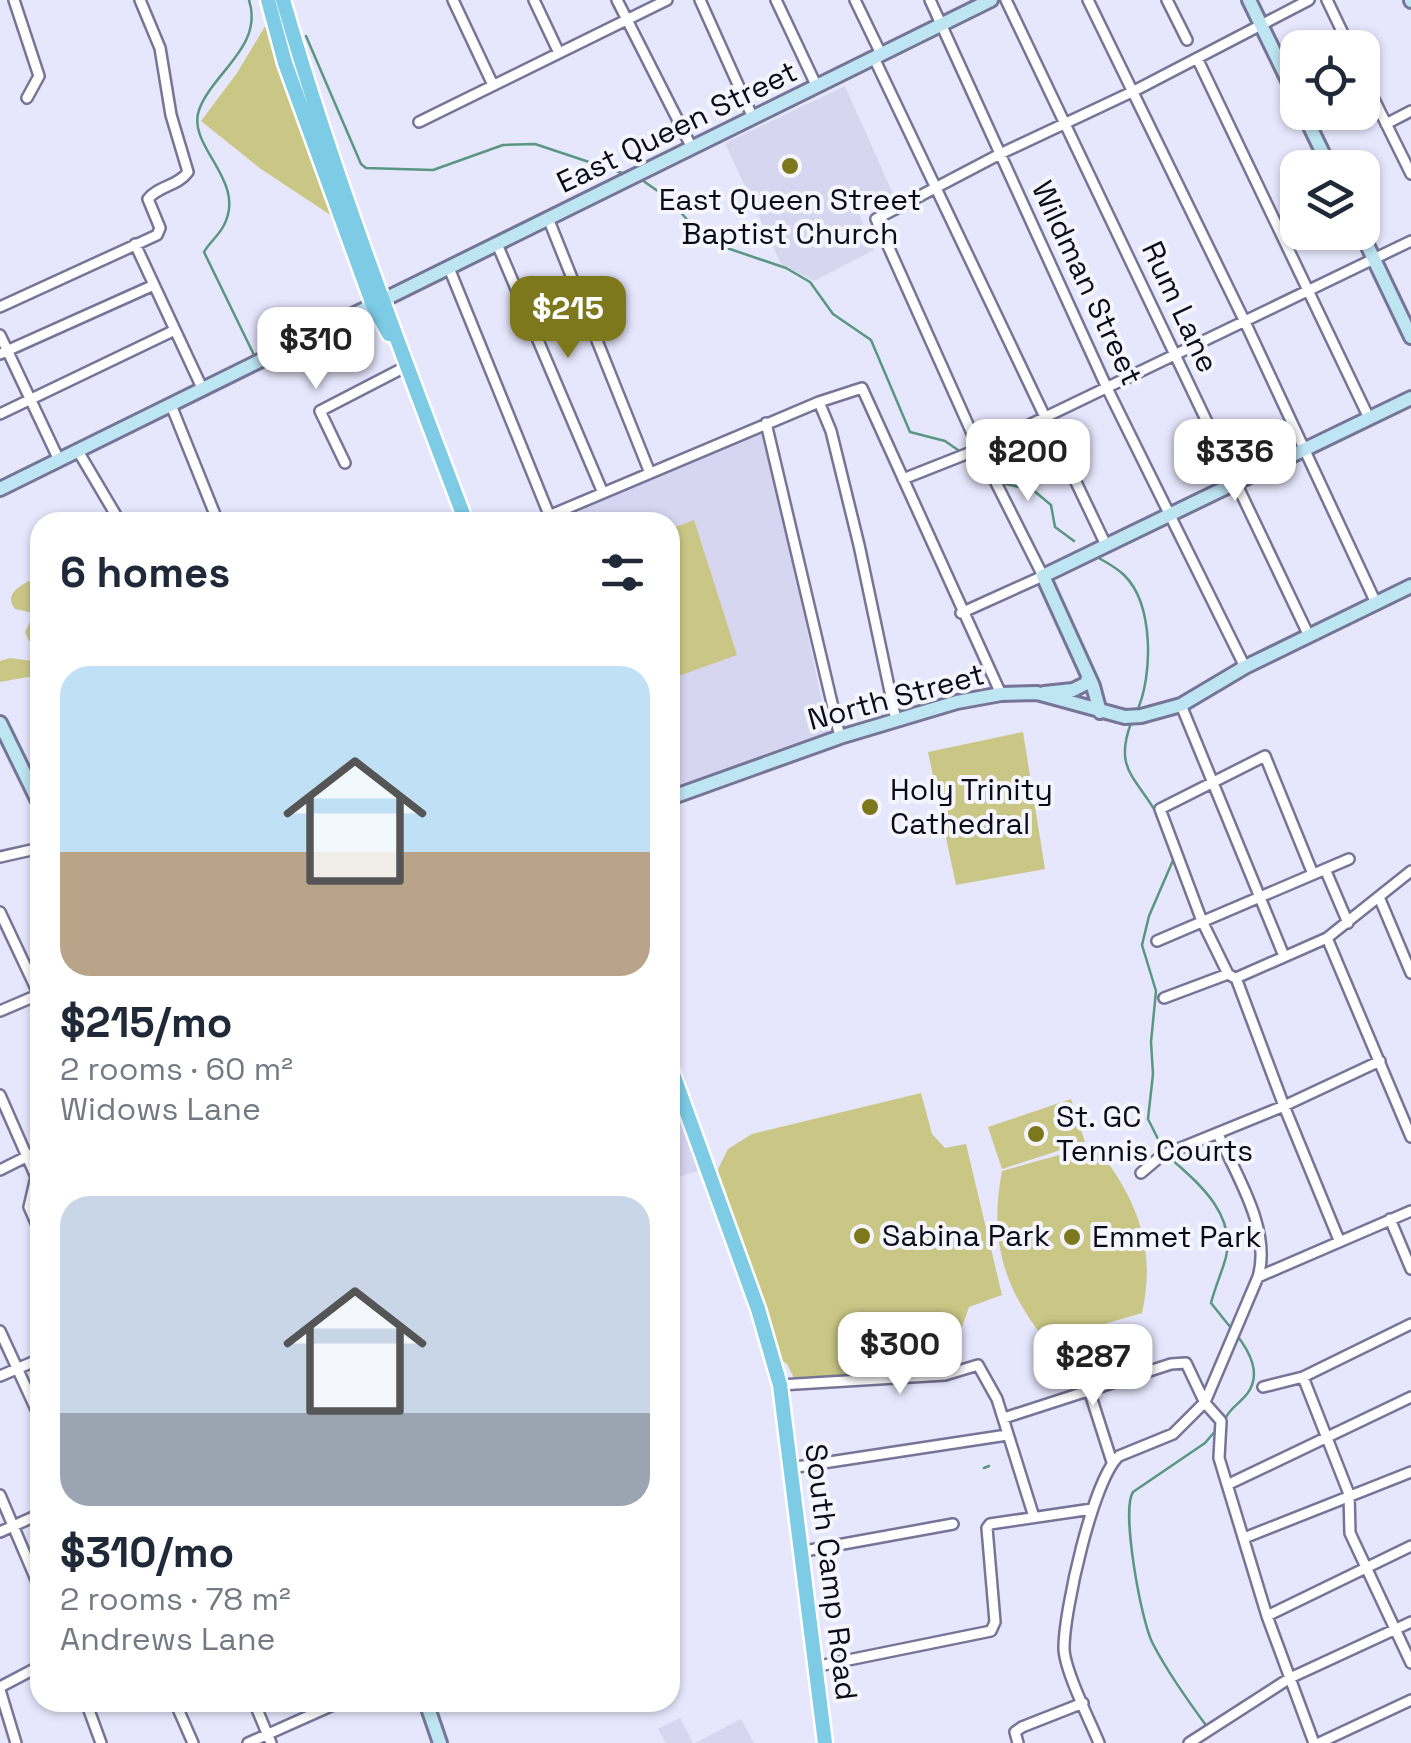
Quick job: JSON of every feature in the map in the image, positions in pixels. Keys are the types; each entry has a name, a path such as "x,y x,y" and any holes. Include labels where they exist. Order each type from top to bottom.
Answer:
{"main road":[{"path":"268,0 286,62 462,512"},
{"path":"283,0 379,303"},
{"name":"South Camp Road","path":"680,1094 758,1310 780,1384 826,1743"}],"street":[{"path":"14,0 38,76 27,98"},
{"path":"0,306 160,231 148,203 150,196 181,180 188,167 171,115 160,48 140,0"},
{"path":"453,0 493,84"},
{"path":"534,0 559,53"},
{"path":"617,0 691,146"},
{"path":"418,122 667,0"},
{"path":"700,0 753,118"},
{"path":"776,0 817,86"},
{"path":"854,0 936,186 1105,543"},
{"name":"Wildman Street","path":"930,0 1107,388 1245,667"},
{"name":"East Queen Street","path":"0,489 991,0"},
{"name":"Rum Lane","path":"1006,0 1309,636"},
{"path":"1088,0 1376,603"},
{"path":"1168,0 1187,40"},
{"path":"1249,0 1280,64"},
{"path":"1100,712 1043,576 978,449 875,220 1309,0"},
{"path":"1327,0 1341,30"},
{"path":"1197,58 1369,418"},
{"path":"1386,124 1411,111"},
{"path":"1380,112 1411,174"},
{"path":"548,218 650,473"},
{"path":"902,479 1045,418 1411,241"},
{"path":"135,244 202,390"},
{"path":"497,244 603,493"},
{"path":"1370,250 1411,337"},
{"path":"448,268 549,512"},
{"path":"4,353 154,286"},
{"path":"0,414 175,330"},
{"path":"0,335 4,353 59,460"},
{"path":"346,462 320,411 407,366"},
{"path":"566,512 766,423 864,389 1000,694"},
{"path":"961,613 1411,398"},
{"path":"819,402 831,430 859,545 896,720"},
{"path":"171,405 214,512"},
{"path":"766,423 840,737"},
{"path":"78,451 114,512"},
{"name":"North Street","path":"680,794 840,737 1000,694 1037,693 1124,716 1141,716 1181,705 1245,667 1411,586"},
{"path":"1037,693 1078,689 1088,676"},
{"path":"1181,705 1284,956"},
{"path":"0,724 30,784"},
{"path":"1314,874 1266,756 1160,809 1202,921 1232,976 1340,1240"},
{"path":"0,857 30,850"},
{"path":"1157,941 1350,860"},
{"path":"1325,869 1348,923"},
{"path":"1164,998 1327,938 1411,871"},
{"path":"1379,897 1411,973"},
{"path":"0,912 30,975"},
{"path":"1327,938 1411,1137"},
{"path":"0,1011 30,1000"},
{"path":"1142,1173 1161,1156 1284,1106 1380,1061"},
{"path":"0,1095 30,1161"},
{"path":"1099,1743 1064,1646 1092,1508 1112,1462 1173,1434 1204,1402 1258,1277 1261,1255 1256,1226 1218,1134"},
{"path":"0,1170 28,1156"},
{"path":"1258,1277 1411,1210"},
{"path":"1390,1219 1411,1269"},
{"path":"1263,1387 1302,1377 1411,1324"},
{"path":"0,1331 30,1397"},
{"path":"0,1376 30,1363"},
{"path":"1004,1418 1172,1364 1186,1363 1204,1402 1221,1425 1219,1458 1267,1616 1315,1742"},
{"path":"780,1384 945,1375 978,1366 987,1377 1004,1418 1034,1518"},
{"path":"1302,1377 1349,1494 1350,1533 1411,1663"},
{"path":"1090,1390 1112,1462"},
{"path":"1229,1484 1411,1398"},
{"path":"790,1468 1007,1435"},
{"path":"1244,1538 1411,1472"},
{"path":"0,1495 30,1565"},
{"path":"814,1668 991,1630 995,1622 986,1528 990,1524 1092,1508"},
{"path":"0,1532 30,1519"},
{"path":"799,1552 953,1524"},
{"path":"1267,1616 1411,1546"},
{"path":"1188,1743 1290,1678 1411,1622"},
{"path":"16,1743 0,1688 30,1672"},
{"path":"1301,1743 1315,1742 1411,1700"},
{"path":"1016,1737 1084,1703"},
{"path":"90,1712 101,1743"},
{"path":"179,1712 193,1743"},
{"path":"258,1712 269,1738"},
{"path":"248,1743 269,1738 320,1712"},
{"path":"429,1712 440,1743"}],"shaded area":[{"path":"270,18 332,216 261,169 201,121 237,73"},
{"path":"845,86 894,196 859,214 874,250 814,281 781,264 725,143"},
{"path":"766,432 829,736 680,785 680,512 565,512"},
{"path":"694,520 737,655 680,675 680,525"},
{"path":"30,582 30,612 15,609 12,604 17,589"},
{"path":"0,661 30,661 30,677 0,682"},
{"path":"1023,732 1045,869 956,885 928,752"},
{"name":"Sabina Park","path":"921,1093 932,1134 945,1148 966,1144 1002,1295 969,1307 946,1372 796,1382 787,1364 777,1357 714,1177 728,1149 752,1134"},
{"name":"St. GC Tennis Courts","path":"1071,1099 1085,1142 1002,1169 988,1127"},
{"path":"680,1110 700,1170 680,1177"},
{"name":"Emmet Park","path":"1095,1145 1122,1184 1140,1223 1147,1266 1142,1313 1046,1341 1019,1302 1003,1262 997,1219 1002,1171"},
{"path":"680,1718 693,1743 666,1743 658,1729"},
{"path":"741,1719 754,1743 695,1743"}],"waterway":[{"path":"249,0 249,31 235,58 206,96 197,124 223,180 229,210 223,227 204,252 255,357"},
{"path":"306,36 366,168 433,170 503,145 535,144 625,174"},
{"path":"642,180 669,199 691,224 718,245 786,268 810,282 833,314 871,340 910,432 945,441 958,450"},
{"path":"969,459 990,480"},
{"path":"1006,484 1033,490 1051,505 1055,527 1074,541"},
{"path":"1097,557 1124,575 1134,588 1146,622 1148,660 1137,711"},
{"path":"1131,723 1126,762 1157,814"},
{"path":"1164,1151 1148,1119 1156,991 1142,945 1149,916 1174,858"},
{"path":"1169,1157 1212,1200 1225,1226 1226,1257 1211,1303 1231,1328"},
{"path":"1225,1419 1247,1394 1254,1379 1250,1356 1236,1334"},
{"path":"1208,1728 1148,1632 1138,1591 1129,1520 1133,1492 1205,1443 1217,1429"},
{"path":"984,1468 989,1466"}],"place":[{"name":"East Queen Street Baptist Church","path":"790,166"},
{"name":"Holy Trinity Cathedral","path":"870,807"},
{"name":"St. GC Tennis Courts","path":"1036,1134"},
{"name":"Sabina Park","path":"862,1236"},
{"name":"Emmet Park","path":"1072,1237"}]}
